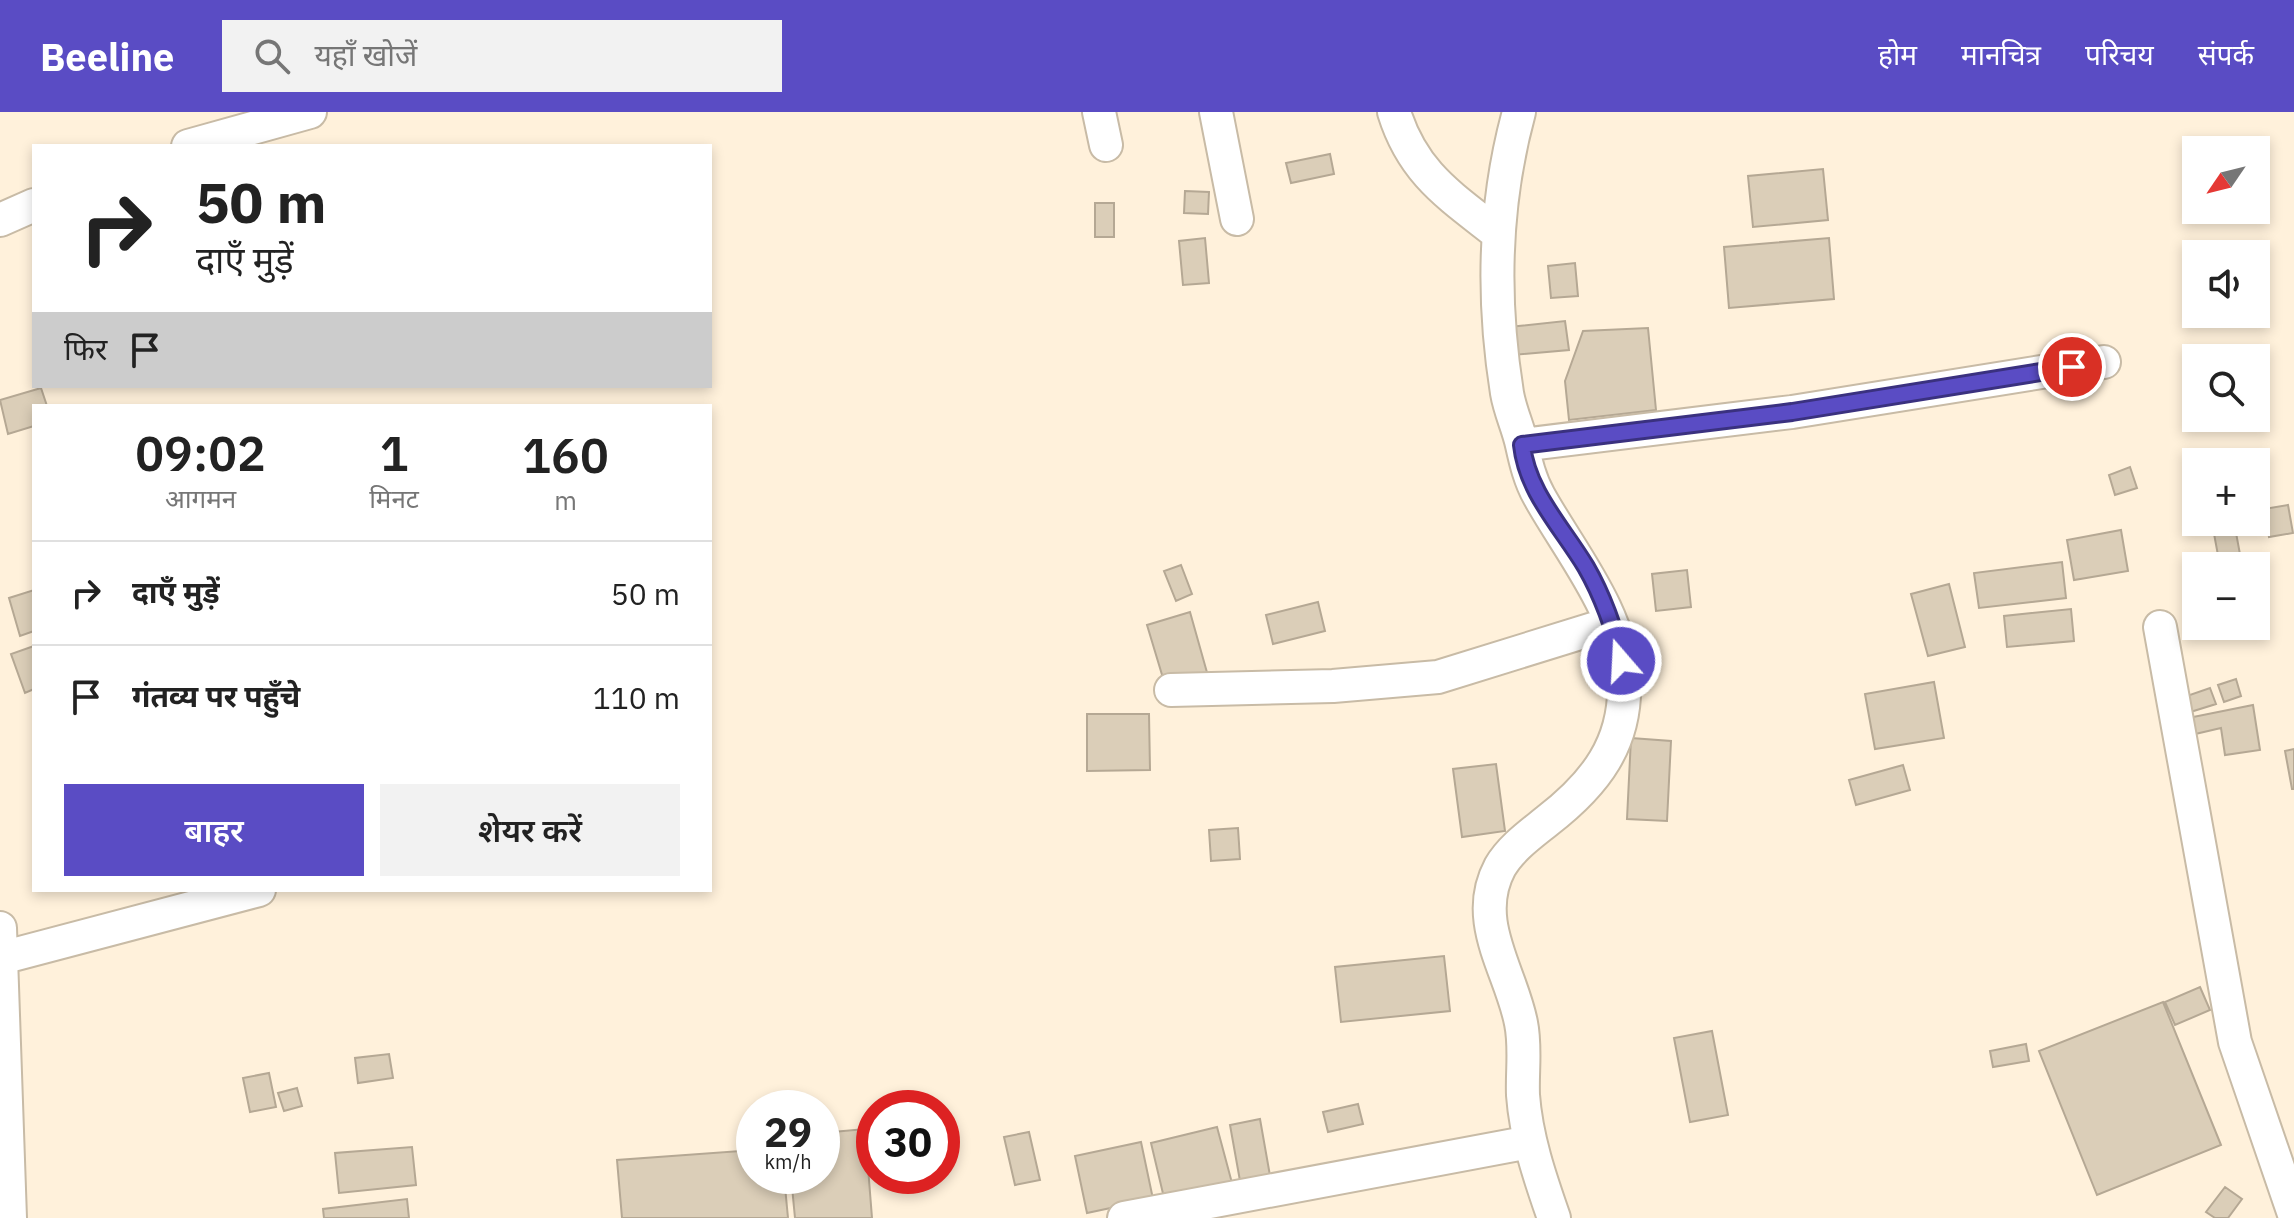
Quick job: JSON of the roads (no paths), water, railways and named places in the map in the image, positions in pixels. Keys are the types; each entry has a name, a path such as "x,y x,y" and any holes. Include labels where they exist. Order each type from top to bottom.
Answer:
{"street":[{"path":"195,144 310,112"},
{"path":"1099,112 1106,145"},
{"path":"1216,112 1237,219"},
{"path":"1394,112 1403,141 1426,177 1497,233"},
{"path":"1519,112 1504,177 1497,233 1507,396 1538,494 1587,569 1618,643 1624,679 1623,710 1614,746 1600,772 1577,797 1520,843 1500,867 1488,901 1494,942 1521,1021 1523,1095 1530,1142 1554,1218"},
{"path":"0,220 32,206"},
{"path":"1522,445 1777,414 2104,362"},
{"path":"1171,690 1333,686 1438,677 1609,624"},
{"path":"2160,627 2235,1042 2294,1214"},
{"path":"1,958 251,892"},
{"path":"0,928 10,1218"},
{"path":"1124,1218 1530,1142"}]}
